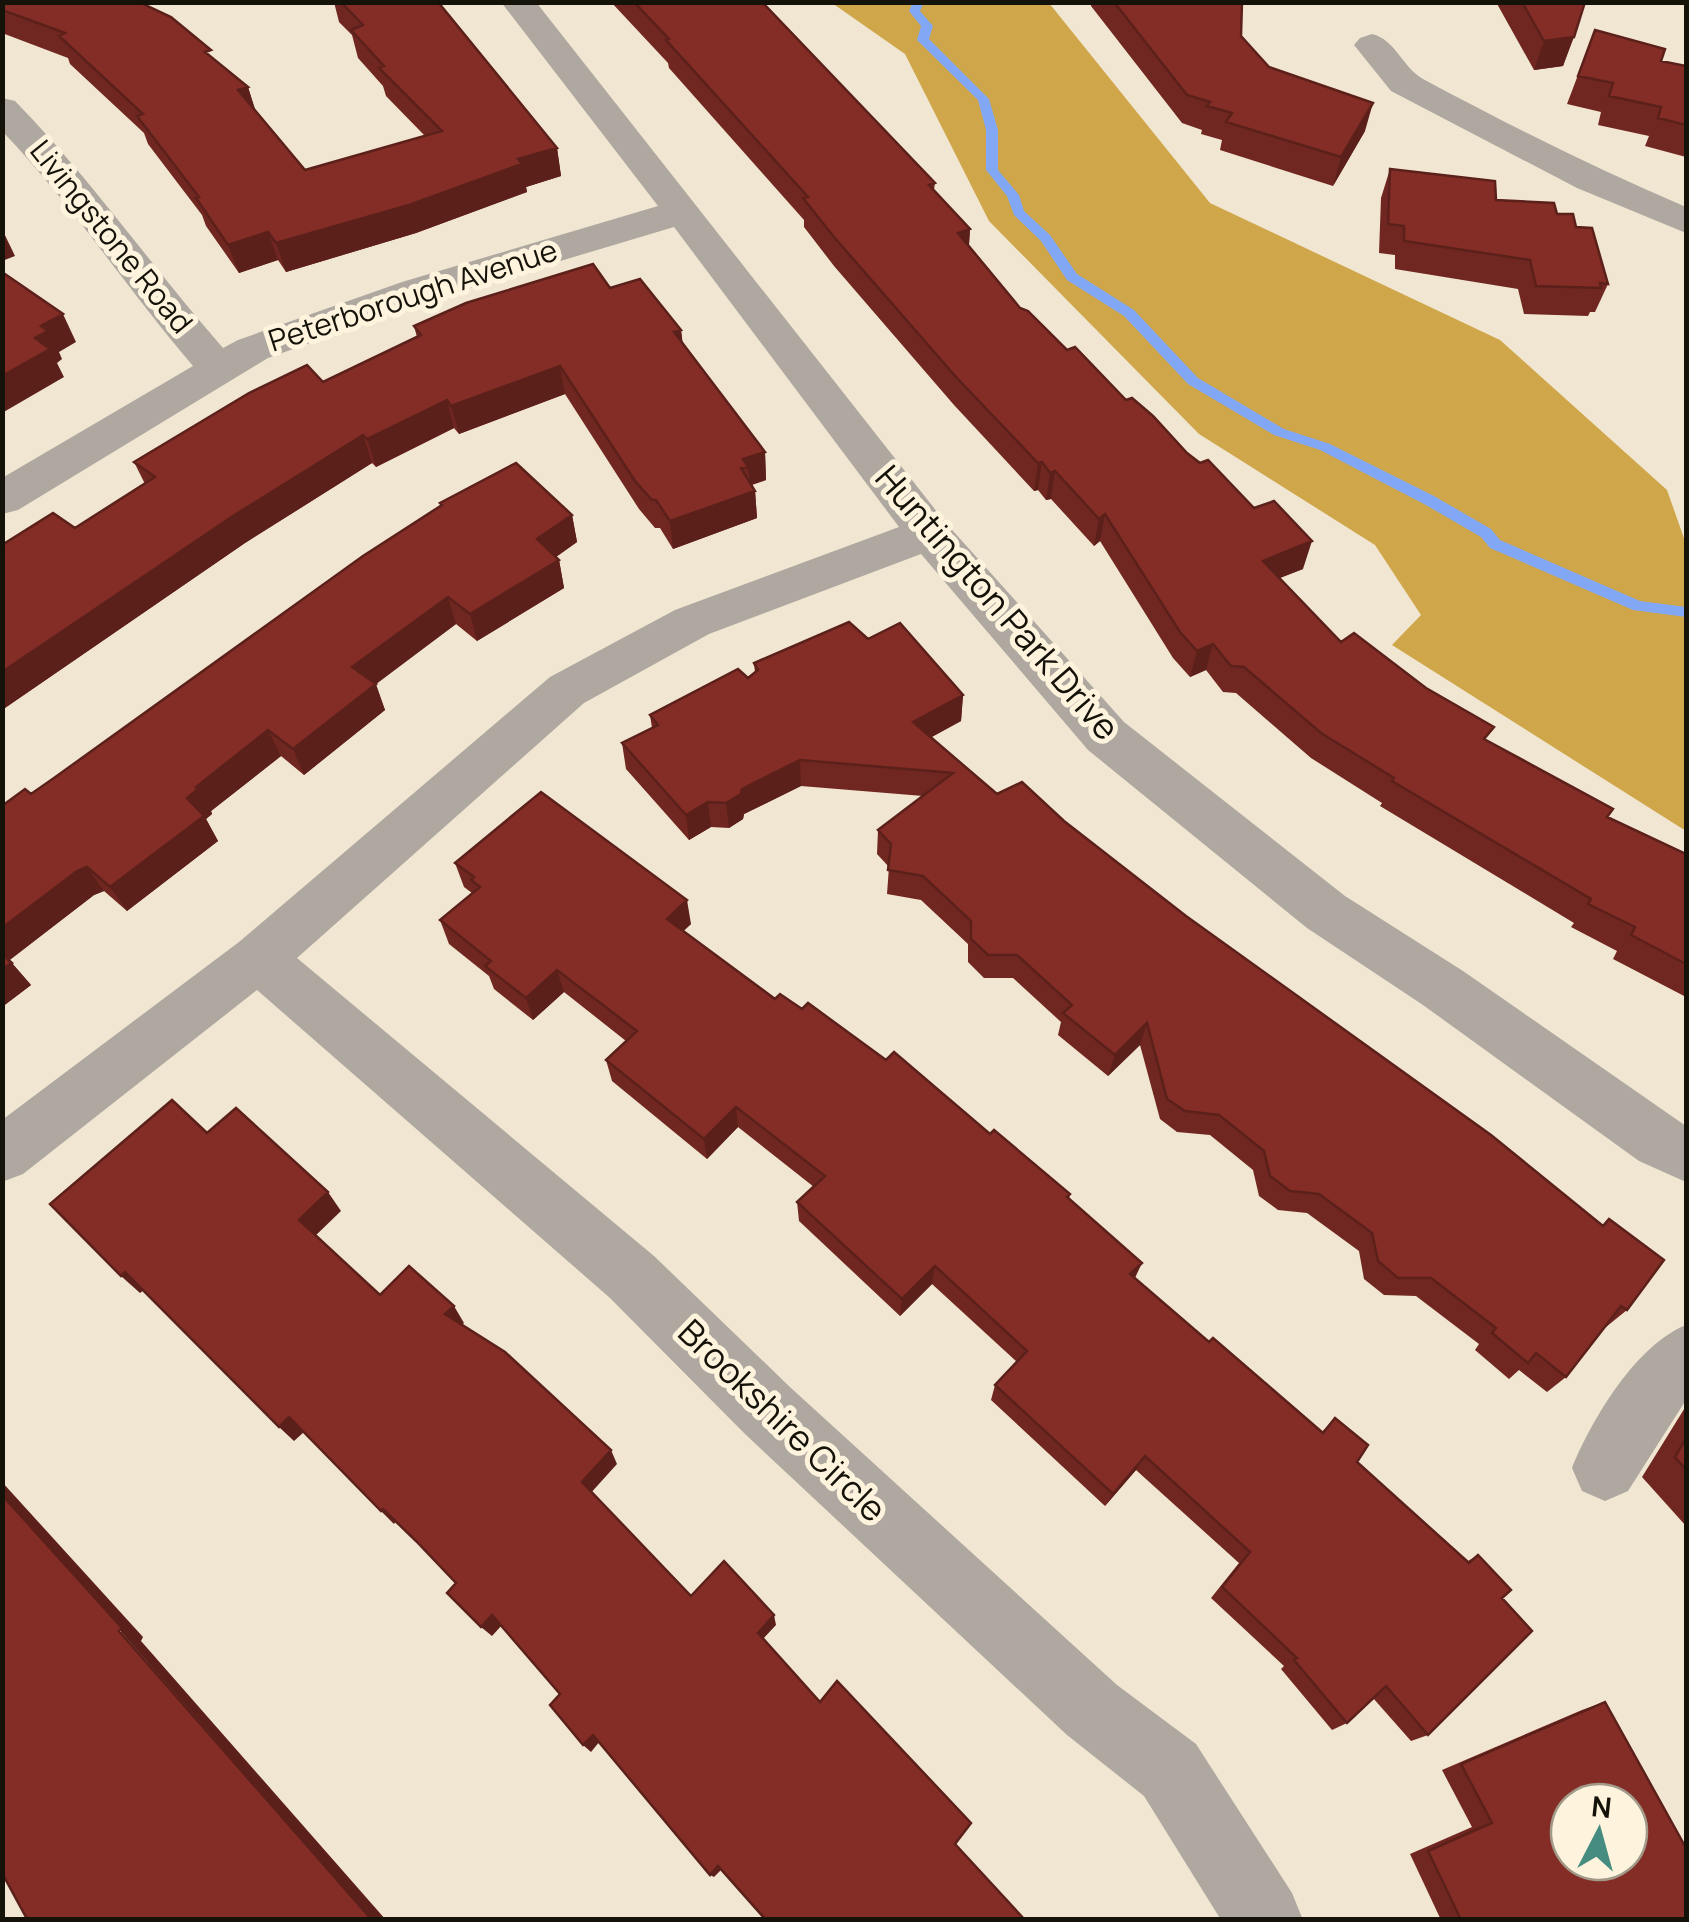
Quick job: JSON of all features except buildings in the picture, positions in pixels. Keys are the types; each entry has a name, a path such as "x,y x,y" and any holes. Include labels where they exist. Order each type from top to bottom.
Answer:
{"street":[{"name":"Huntington Park Drive","path":"518,2 929,532 1106,736 1326,912 1442,988 1660,1142 1686,1155"},
{"path":"1372,45 1404,84 1590,180 1686,220"},
{"name":"Livingstone Road","path":"2,110 59,168 161,304 217,368"},
{"name":"Peterborough Avenue","path":"2,499 217,368 325,320 681,212"},
{"path":"2,1156 258,958 568,690 692,622 929,532"},
{"name":"Brookshire Circle","path":"258,958 632,1278 768,1412 1092,1710 1170,1770 1265,1920"},
{"path":"1605,1468 1667,1373 1686,1356"}],"shaded area":[{"path":"832,3 1049,3 1210,203 1500,340 1667,490 1686,544 1686,831 1392,645 1421,615 1375,545 1199,434 989,221 905,54"}],"waterway":[{"path":"919,2 914,11 927,26 923,40 983,99 992,130 992,170 1013,195 1018,212 1046,238 1072,277 1129,313 1193,381 1279,432 1325,447 1429,500 1486,533 1495,544 1638,606 1686,612"}]}
